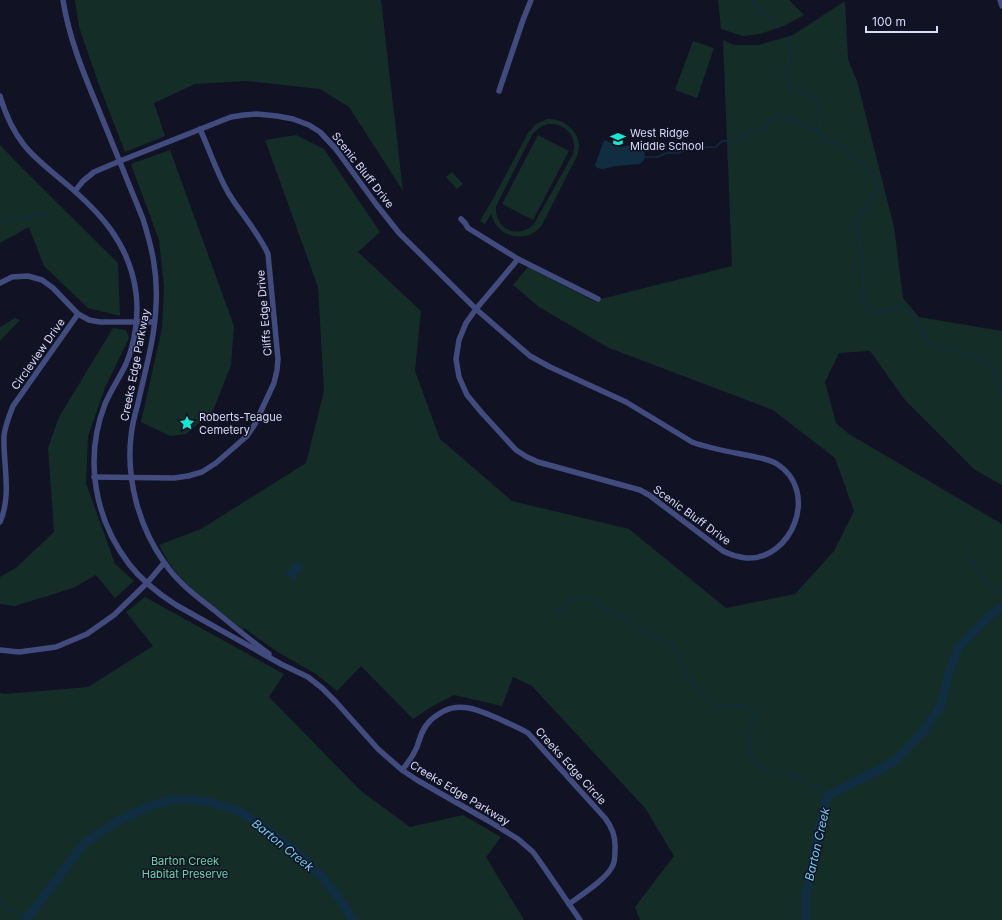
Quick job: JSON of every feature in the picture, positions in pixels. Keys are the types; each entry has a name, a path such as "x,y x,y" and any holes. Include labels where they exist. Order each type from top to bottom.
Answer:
{"street":[{"name":"Creeks Edge Parkway","path":"63,0 71,40 143,219 154,259 156,284 154,322 131,436 131,477 135,497 149,537 164,563 197,597 281,664"},
{"path":"499,92 531,0"},
{"path":"1000,0 1002,6"},
{"name":"Creeks Edge Parkway","path":"0,96 7,116 24,145 75,191 104,220 122,248 133,277 137,306 136,323 131,349 126,363 106,403 100,420 94,452 94,477 101,512 108,530 129,565 160,595 281,664 308,677 322,688 378,749 402,770 416,780 518,839 533,852 544,866 580,920"},
{"name":"Scenic Bluff Drive","path":"75,191 83,181 94,172 231,117 257,114 277,116 293,119 309,125 320,132 335,148 399,233 476,309 530,356 550,367 626,402 692,442 765,459 776,463 786,470 796,486 798,496 798,515 794,526 781,544 762,556 748,558 734,556 723,551 649,495 640,490 538,462 516,450 482,413 468,395 459,377 456,359 459,340 466,323 476,309 518,258"},
{"name":"Cliffs Edge Drive","path":"94,477 174,478 202,472 216,463 247,436 255,424 274,383 278,359 268,254 262,241 229,194 220,177 200,129"},
{"path":"461,219 468,228 518,258 598,299"},
{"name":"Circleview Drive","path":"0,283 12,277 28,276 42,280 53,288 78,314 89,320 100,322 154,322"},
{"name":"Circleview Drive","path":"0,522 6,504 4,435 13,406 78,314"},
{"path":"0,650 19,652 56,647 87,634 114,615 147,583 164,563"},
{"name":"Creeks Edge Circle","path":"402,770 410,760 428,722 437,715 449,709 461,707 475,709 518,727 528,733 605,818 614,835 616,846 613,865 600,881 569,904"}],"green space":[{"path":"75,0 381,0 403,191 349,107 320,89 246,81 195,84 154,103 165,136 125,152 79,27"},
{"path":"718,0 789,0 804,15 784,26 760,34 743,36 721,29"},
{"path":"845,1 848,59 857,81 894,227 903,298 919,317 1002,331 1002,485 975,470 905,400 870,351 839,353 825,382 836,423 849,434 1002,524 1002,920 640,920 635,907 674,856 645,808 532,686 513,677 502,706 454,695 431,707 413,719 361,666 337,691 316,674 276,651 244,628 243,630 205,600 179,575 169,563 159,545 201,529 306,463 324,391 318,287 265,140 296,135 324,149 380,232 358,252 421,311 415,371 440,439 512,501 629,529 726,608 795,594 834,551 854,511 835,458 773,410 609,348 539,307 513,285 528,267 596,302 601,299 732,266 723,40 734,45 759,45 793,35"},
{"path":"693,41 714,48 697,98 675,90"},
{"path":"547,119 561,121 566,124 577,137 579,142 579,150 541,226 532,234 527,236 521,237 510,235 501,230 495,223 491,214 485,224 480,221 528,133 536,124","holes":["555,124 561,126 569,132 574,142 573,154 534,224 528,229 521,231 508,230 499,221 496,214 496,206 532,135 544,125"]},
{"path":"538,135 569,151 533,220 502,204"},
{"path":"0,145 118,263 120,316 88,308 44,266 29,227 0,243"},
{"path":"170,150 234,326 231,365 213,411 186,434 170,436 141,422 162,328 164,287 159,240 131,164"},
{"path":"452,172 463,184 457,189 446,177"},
{"path":"15,318 20,320 0,341 0,327"},
{"path":"113,328 126,330 129,338 105,388 88,436 86,483 115,564 134,581 115,598 96,575 73,588 15,606 0,604 0,577 17,567 54,532 48,448 59,417"},
{"name":"Barton Creek Habitat Preserve","path":"145,597 284,674 269,697 361,791 410,827 463,815 501,837 486,857 524,920 0,920 0,693 5,694 88,687 153,646 126,612"}],"water":[{"path":"605,140 618,147 632,144 639,146 645,153 643,162 640,164 616,166 603,169 597,168 595,165"},
{"path":"295,561 303,566 296,576 295,581 286,574"}],"waterway":[{"path":"753,0 758,10 772,19 777,26"},
{"path":"788,39 789,52 787,73 790,90 813,96 817,99 820,119 819,134 822,139 844,147 873,175 877,183 877,190 856,222 863,261 864,301 869,311 880,313 893,308 902,308 914,315 924,337 935,346 975,356 993,367 1000,391 1002,393"},
{"path":"644,157 658,157 666,153 678,153 691,148 716,147 722,141 738,140 750,132 760,131 766,128 775,116 781,115 807,127 819,129"},
{"path":"0,222 48,214"},
{"path":"965,554 974,563 986,583 1002,593"},
{"path":"555,614 571,600 581,598 590,599 636,627 673,645 683,667 700,693 715,705 720,707 738,705 750,708 754,713 750,737 751,756 759,766 767,771 789,773 829,795"},
{"name":"Barton Creek","path":"806,920 806,895 825,803 829,795 894,762 922,733 941,705 950,670 960,645 990,616 1002,607"},
{"name":"Barton Creek","path":"26,920 85,842 120,820 148,807 174,799 206,801 239,811 265,828 295,851 323,878 346,908 353,920"},
{"path":"0,896 5,908 29,916"}],"place":[{"name":"West Ridge Middle School","path":"618,139"},
{"name":"Roberts-Teague Cemetery","path":"187,423"}]}
